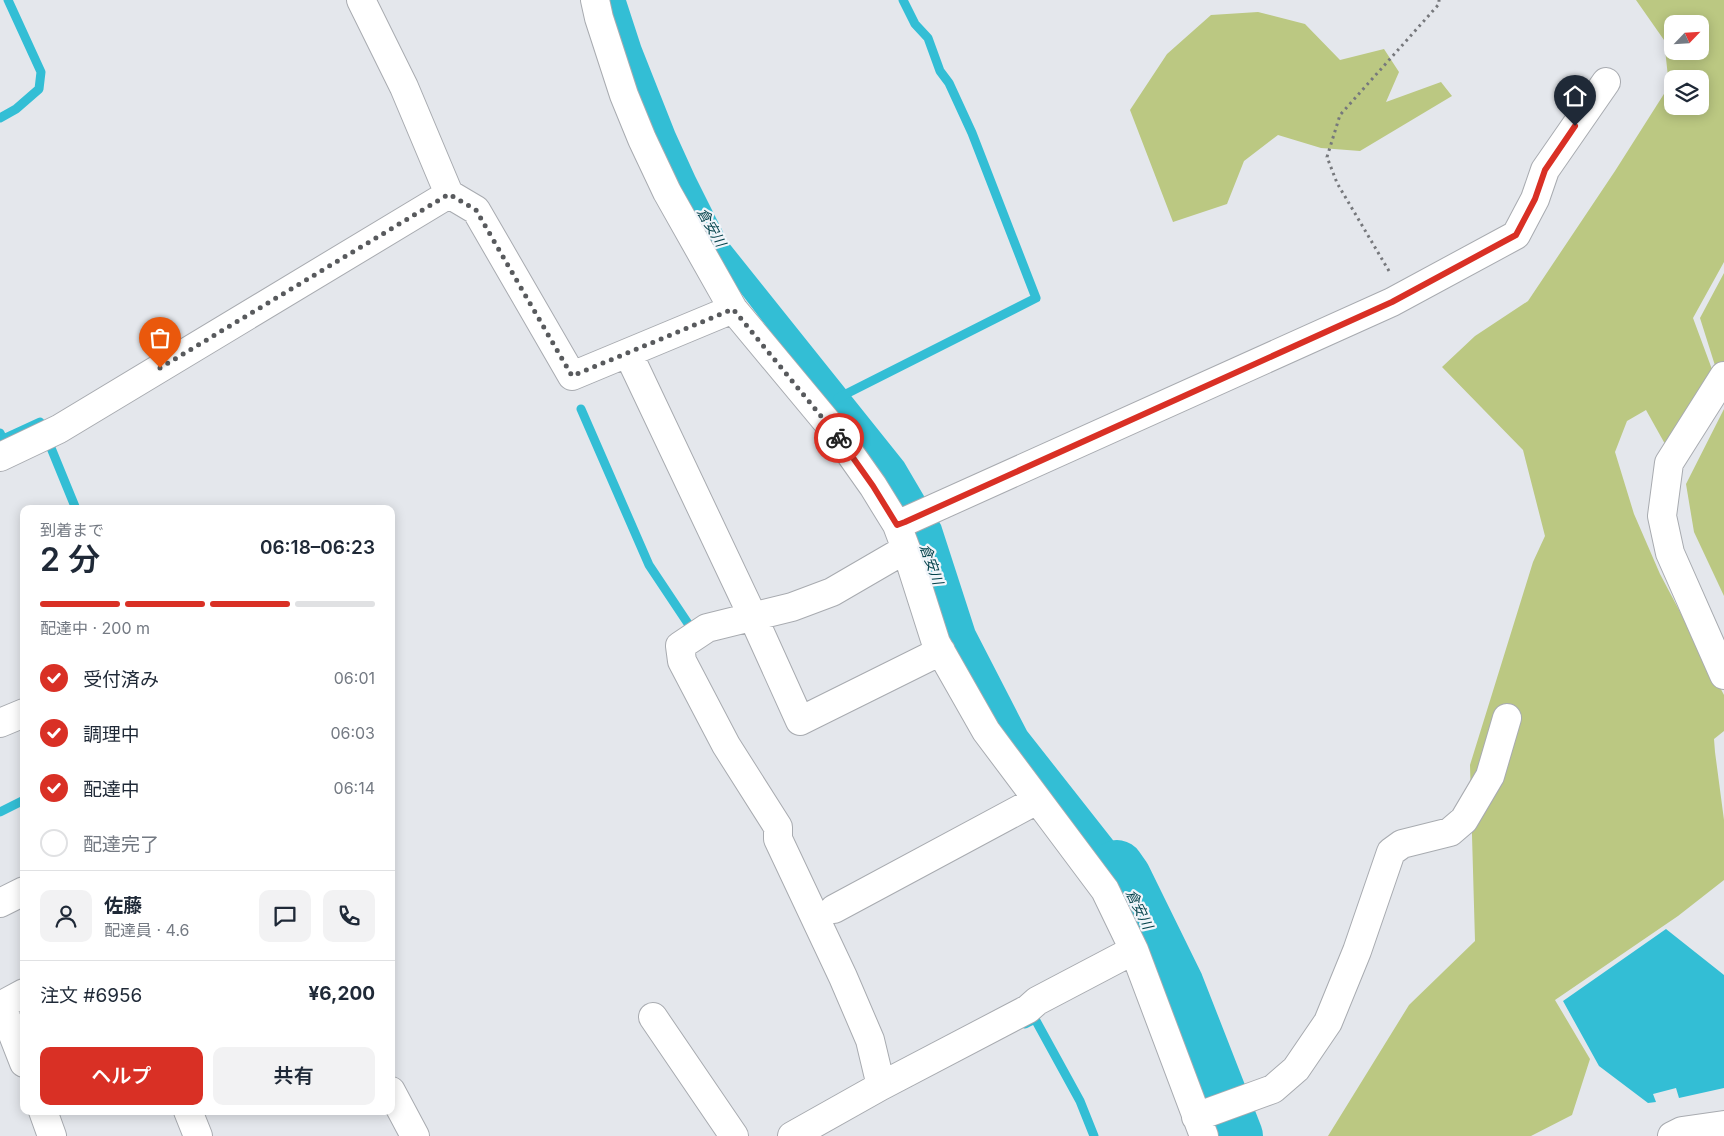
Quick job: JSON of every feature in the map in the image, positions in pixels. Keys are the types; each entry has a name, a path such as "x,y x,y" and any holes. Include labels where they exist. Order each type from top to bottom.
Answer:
{"street":[{"path":"361,0 404,87 449,194 476,210 572,376 733,309"},
{"path":"595,0 624,95 667,192 733,309 832,428 903,532 940,651 986,731 1106,890 1134,950 1203,1122 1236,1102 1273,1090 1296,1070 1328,1022 1357,951 1391,852 1402,844 1450,832 1464,820 1490,776 1506,718"},
{"path":"886,1084 870,1040 843,978 778,839 778,827 726,745 682,661 680,646 707,628 792,607 832,592 934,508 1404,296 1516,235 1535,199 1545,170 1606,82"},
{"path":"0,457 59,430 449,194"},
{"path":"628,353 800,721 940,651"},
{"path":"1724,376 1669,463 1662,516 1670,553 1724,675"},
{"path":"0,722 20,714"},
{"path":"834,909 1038,800"},
{"path":"0,903 20,893"},
{"path":"792,1136 1028,1009 1037,1001 1134,950"},
{"path":"20,995 0,1006 20,1053"},
{"path":"653,1017 734,1136"},
{"path":"395,1098 415,1136"},
{"path":"44,1115 52,1136"},
{"path":"190,1115 198,1136"},
{"path":"1672,1136 1682,1131 1724,1125"}],"path":[{"path":"1404,296 1337,183 1327,157 1340,115 1439,4 1439,0"}],"green space":[{"path":"1636,0 1724,0 1724,262 1693,318 1713,372 1665,444 1646,410 1627,421 1615,452 1634,514 1660,574 1724,695 1724,731 1714,739 1724,820 1724,880 1678,916 1555,1000 1590,1059 1572,1115 1531,1136 1328,1136 1409,1005 1475,941 1470,765 1533,562 1545,536 1523,450 1442,367 1475,336 1528,301 1664,94 1664,115 1709,115 1709,70 1667,70 1666,60 1709,60 1709,15 1664,15 1664,40"},
{"path":"1258,12 1305,24 1340,60 1384,49 1399,72 1386,102 1441,82 1452,96 1360,151 1321,148 1278,135 1244,161 1227,204 1173,222 1130,110 1167,54 1211,15"},
{"path":"1724,273 1724,394 1700,318"},
{"path":"1724,409 1724,596 1694,532 1686,484"}],"water":[{"path":"605,0 626,0 641,46 675,132 728,242 904,462 941,525 975,630 1027,731 1116,844 1163,927 1138,940 992,728 943,634 915,532 826,404 737,288 677,186 645,117"},
{"path":"1666,929 1724,975 1724,1088 1679,1098 1676,1088 1653,1094 1656,1102 1648,1103 1599,1066 1563,1001"}],"waterway":[{"path":"0,118 16,109 39,89 41,72 8,0"},
{"path":"838,398 1036,298 972,133 949,83 940,71 928,38 915,24 903,0"},
{"path":"581,409 649,565 691,628 691,635"},
{"path":"0,433 3,439 40,422 42,427"},
{"path":"49,443 74,505"},
{"path":"0,812 20,802"},
{"name":"倉安川","path":"1117,867 1124,877 1177,985 1236,1136"},
{"path":"1025,1024 1035,1019 1080,1101 1094,1136"}],"way so far":[{"path":"160,368 449,194 476,210 572,376 733,309 839,438"}],"route":[{"path":"839,438 873,486 897,525 905,522 1392,302 1516,235 1535,199 1545,170 1575,126"}]}
